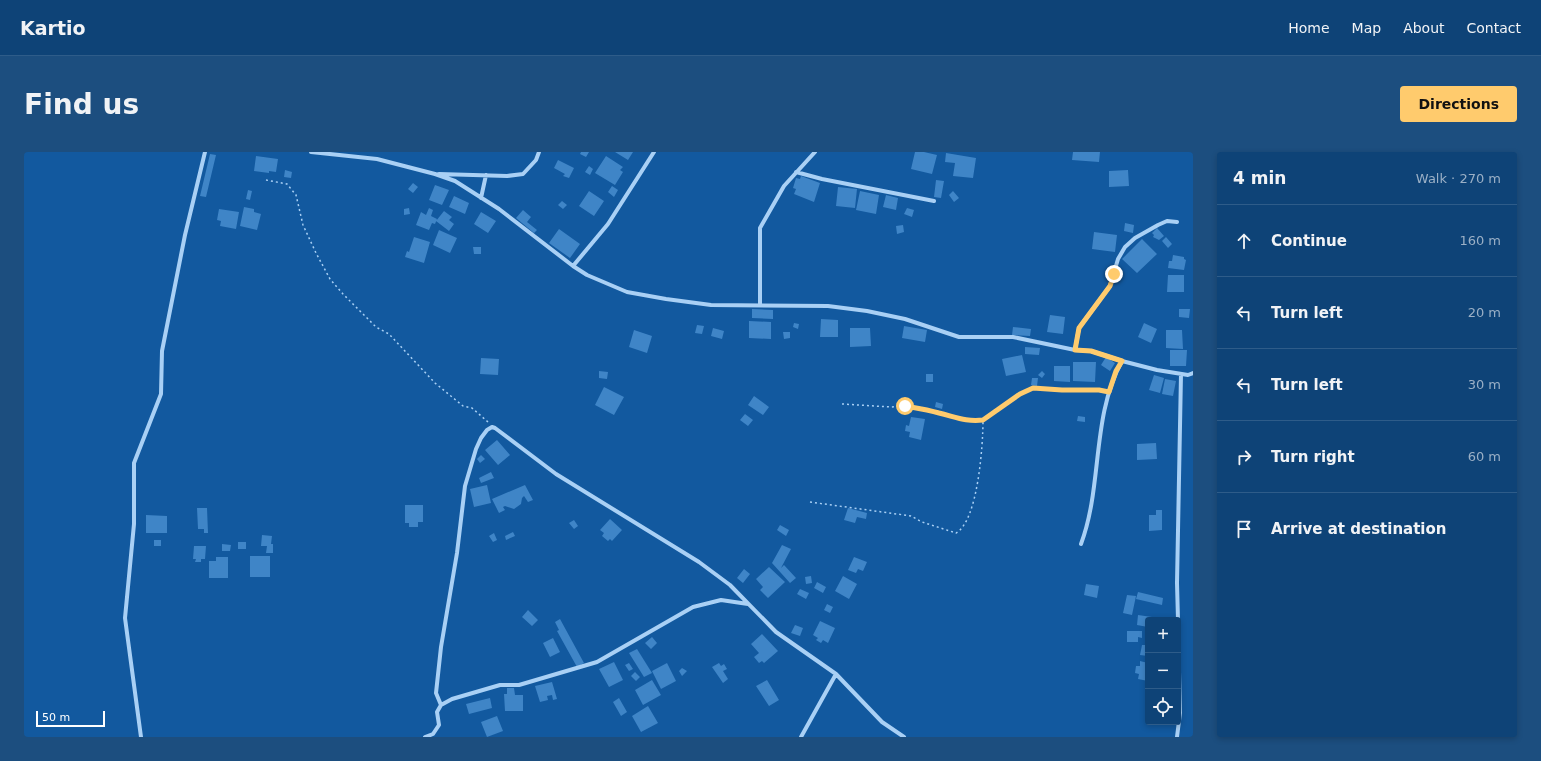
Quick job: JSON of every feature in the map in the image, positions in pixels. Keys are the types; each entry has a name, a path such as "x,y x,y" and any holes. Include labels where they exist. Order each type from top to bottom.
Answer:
{"street":[{"path":"141,737 125,618 134,524 134,463 161,394 162,351 185,235 205,152"},
{"path":"311,152 377,159 435,174 455,181 499,209 573,266 587,275 627,292 711,305 828,306 867,311 905,319 959,337 1013,337 1075,350 1091,351 1122,361 1181,374 1193,373"},
{"path":"435,174 507,176 523,174 536,160 539,152"},
{"path":"573,266 608,224 654,152"},
{"path":"760,305 760,228 784,186 815,152"},
{"path":"796,172 822,179 934,201"},
{"path":"480,198 486,175"},
{"path":"1075,350 1079,328 1110,286 1118,259 1125,247 1135,238 1158,225 1168,221 1177,222"},
{"path":"1081,544 1088,525 1094,492 1103,411 1116,371 1122,361"},
{"path":"1178,617 1177,583 1181,374"},
{"path":"441,705 436,693 441,647 464,493 480,438 492,427 556,474 699,562 730,585 776,632 836,674 882,722 904,737"},
{"path":"425,737 433,734 439,726 437,712 441,705 452,699 500,685 519,686 597,662 693,607 721,600 748,604"},
{"path":"1177,737 1180,713 1179,653"},
{"path":"801,737 836,674"}],"path":[{"path":"266,180 287,184 296,195 303,225 316,253 330,279 343,294 376,327 389,334 435,383 464,406 472,408 486,419 492,427"},
{"path":"842,404 891,407 905,406 964,420 983,420 1020,394 1033,388 1099,390 1109,392"},
{"path":"810,502 910,516 922,522 956,533 962,530 973,507 982,448 983,420"}],"building":[{"path":"581,152 589,152 586,157 580,154"},
{"path":"615,152 633,152 628,160"},
{"path":"915,152 924,152 937,155 932,174 911,169"},
{"path":"1073,152 1100,152 1099,162 1072,160"},
{"path":"946,153 976,158 973,178 953,176 955,163 945,162"},
{"path":"210,154 216,155 206,197 200,196"},
{"path":"256,156 278,159 276,172 269,171 269,173 254,171"},
{"path":"606,156 623,167 620,170 623,172 615,185 595,173"},
{"path":"558,160 574,168 569,178 563,176 565,174 554,168"},
{"path":"589,166 593,169 590,175 585,172"},
{"path":"285,170 292,172 291,178 284,177"},
{"path":"1128,170 1129,186 1109,187 1109,171"},
{"path":"801,176 820,183 814,202 794,194 796,189 793,188 796,178 800,179"},
{"path":"936,180 944,181 941,198 934,197"},
{"path":"413,183 418,187 413,193 408,189"},
{"path":"435,185 449,190 442,205 429,200"},
{"path":"612,186 618,190 614,197 608,192"},
{"path":"838,187 857,189 855,208 836,206"},
{"path":"248,190 252,191 250,200 246,199"},
{"path":"589,191 604,201 594,216 579,206"},
{"path":"860,191 879,195 876,214 856,210"},
{"path":"953,191 959,198 954,202 949,195"},
{"path":"886,195 898,198 896,210 883,207"},
{"path":"454,196 469,203 465,214 449,207"},
{"path":"562,201 567,205 563,209 558,205"},
{"path":"244,207 254,209 254,212 261,214 257,230 240,226"},
{"path":"409,208 410,214 404,215 404,209"},
{"path":"429,208 433,210 431,216 437,219 435,224 432,223 429,230 416,225 421,212 426,215"},
{"path":"907,208 914,210 912,217 904,214"},
{"path":"219,209 239,212 236,229 220,226 221,221 217,220"},
{"path":"523,210 531,217 527,222 537,230 534,233 516,218"},
{"path":"444,211 452,217 449,220 454,224 449,231 436,221"},
{"path":"481,212 496,221 488,233 474,224"},
{"path":"1125,223 1134,225 1133,233 1124,231"},
{"path":"903,225 904,232 897,234 896,226"},
{"path":"1157,228 1164,236 1159,240 1153,237 1154,235 1152,233"},
{"path":"559,229 580,244 570,258 549,243"},
{"path":"439,230 457,238 450,253 433,245"},
{"path":"1094,232 1117,235 1115,252 1092,249"},
{"path":"414,237 430,242 424,263 405,257 407,251 409,252"},
{"path":"1166,237 1172,244 1168,248 1162,241"},
{"path":"1142,239 1157,254 1137,273 1122,259"},
{"path":"473,247 481,247 481,254 474,254"},
{"path":"1173,255 1184,257 1186,260 1184,270 1168,268 1169,261 1172,261"},
{"path":"1168,275 1184,275 1184,292 1167,292"},
{"path":"752,309 773,310 773,319 752,318"},
{"path":"1179,309 1190,309 1189,318 1179,317"},
{"path":"1050,315 1065,317 1063,334 1047,332"},
{"path":"821,319 838,320 838,337 820,337"},
{"path":"749,321 771,322 771,339 749,338"},
{"path":"794,323 799,324 798,329 793,327"},
{"path":"1144,323 1157,329 1151,343 1138,337"},
{"path":"697,325 704,326 702,334 695,333"},
{"path":"904,326 927,330 925,342 902,338"},
{"path":"1013,327 1031,329 1030,336 1012,335"},
{"path":"713,328 724,331 722,339 711,336"},
{"path":"850,328 870,328 871,346 850,347"},
{"path":"634,330 652,336 647,353 629,347"},
{"path":"1166,330 1182,330 1183,349 1166,348"},
{"path":"783,332 790,332 790,338 784,339"},
{"path":"1025,347 1040,348 1039,355 1025,354"},
{"path":"1170,350 1187,350 1186,366 1170,366"},
{"path":"1022,355 1026,372 1006,376 1002,359"},
{"path":"1106,357 1115,363 1110,371 1101,365"},
{"path":"481,358 499,359 498,375 480,374"},
{"path":"1073,362 1096,362 1095,382 1073,381"},
{"path":"1054,366 1070,366 1070,382 1054,381"},
{"path":"599,371 608,372 607,379 599,378"},
{"path":"1042,371 1045,374 1042,378 1038,375"},
{"path":"926,374 933,374 933,382 926,382"},
{"path":"1154,375 1164,378 1160,393 1149,390"},
{"path":"1032,378 1038,378 1037,386 1031,385"},
{"path":"1165,379 1176,381 1173,396 1162,394"},
{"path":"604,387 624,397 614,415 595,405"},
{"path":"754,396 769,407 763,415 748,405"},
{"path":"936,402 943,404 942,409 935,407"},
{"path":"745,414 753,420 748,426 740,420"},
{"path":"1078,416 1085,417 1085,422 1077,421"},
{"path":"911,417 925,419 921,440 909,437 910,432 905,431 906,425 909,426"},
{"path":"497,440 510,455 498,465 485,450"},
{"path":"1156,443 1157,459 1137,460 1137,444"},
{"path":"481,455 485,459 480,463 477,459"},
{"path":"491,472 494,478 481,483 479,478"},
{"path":"487,485 491,503 474,507 470,489"},
{"path":"525,485 533,500 528,502 524,496 521,504 514,509 505,506 503,507 505,510 499,513 492,499"},
{"path":"405,505 423,505 423,522 418,522 418,527 409,527 409,523 405,523"},
{"path":"197,508 207,508 208,533 204,533 204,529 198,529"},
{"path":"848,508 867,513 866,519 857,517 855,523 844,520"},
{"path":"1156,510 1162,510 1162,530 1149,531 1149,515 1156,515"},
{"path":"146,515 167,516 167,533 146,533"},
{"path":"610,519 622,530 612,541 610,539 608,541 602,536 604,533 600,530"},
{"path":"574,520 578,526 574,529 569,523"},
{"path":"780,525 789,530 786,536 777,530"},
{"path":"513,532 515,536 506,540 505,536"},
{"path":"494,533 497,540 493,542 489,536"},
{"path":"262,535 272,536 271,544 273,544 273,553 266,553 267,546 261,546"},
{"path":"154,540 161,540 161,546 154,546"},
{"path":"238,542 246,542 246,549 238,549"},
{"path":"222,544 231,545 230,551 222,551"},
{"path":"782,545 791,549 781,568 784,565 796,578 790,583 772,563"},
{"path":"194,546 206,546 205,559 201,559 201,562 195,562 196,559 193,559"},
{"path":"250,556 270,556 270,577 250,577"},
{"path":"216,557 228,557 228,578 209,578 209,561 216,561"},
{"path":"854,557 867,562 863,571 858,569 856,573 848,570"},
{"path":"769,567 785,582 768,598 760,590 763,587 756,579"},
{"path":"744,569 750,574 743,583 737,578"},
{"path":"811,576 812,583 806,584 805,577"},
{"path":"843,576 857,584 849,599 835,591"},
{"path":"817,582 826,587 823,593 814,588"},
{"path":"1086,584 1099,586 1097,598 1084,595"},
{"path":"800,589 809,593 806,599 797,594"},
{"path":"1138,592 1163,598 1162,605 1136,599"},
{"path":"1127,595 1136,596 1132,615 1123,613"},
{"path":"827,604 833,607 830,613 824,610"},
{"path":"528,610 538,620 532,626 522,617"},
{"path":"1138,615 1152,617 1145,617 1145,626 1137,625"},
{"path":"560,619 584,663 577,667 557,631 559,630 555,622"},
{"path":"820,621 835,628 828,643 823,640 821,643 816,640 818,638 813,635"},
{"path":"795,625 803,628 800,636 791,633"},
{"path":"1127,631 1142,631 1142,638 1138,637 1138,642 1127,642"},
{"path":"762,634 778,651 764,663 762,661 759,663 754,657 759,653 751,644"},
{"path":"652,637 657,643 651,649 645,643"},
{"path":"553,638 560,652 550,657 543,643"},
{"path":"1142,645 1145,645 1145,656 1140,655"},
{"path":"637,649 652,673 644,677 629,653"},
{"path":"1140,661 1145,662 1145,680 1138,679 1139,674 1135,673 1136,666 1140,666"},
{"path":"614,662 623,680 609,687 599,669"},
{"path":"629,663 633,669 629,671 625,665"},
{"path":"667,663 676,681 661,689 652,671"},
{"path":"719,663 721,666 724,664 727,669 723,671 728,679 723,683 712,667"},
{"path":"682,668 687,671 682,676 679,671"},
{"path":"635,672 640,677 636,681 631,676"},
{"path":"652,680 661,695 643,705 635,690"},
{"path":"767,680 779,700 769,706 756,686"},
{"path":"552,682 557,699 553,700 552,695 547,696 548,700 540,702 535,686"},
{"path":"507,688 514,688 515,695 523,695 523,711 505,711 504,694 507,694"},
{"path":"490,698 492,708 469,714 466,704"},
{"path":"619,698 627,712 621,716 613,702"},
{"path":"648,706 658,723 641,732 632,716"},
{"path":"497,716 503,731 487,737 481,722"}],"route":[{"path":"905,406 964,420 977,421 983,420 1020,394 1033,388 1104,390 1109,392 1116,371 1122,361 1091,351 1075,350 1079,328 1110,286 1114,274"}]}
